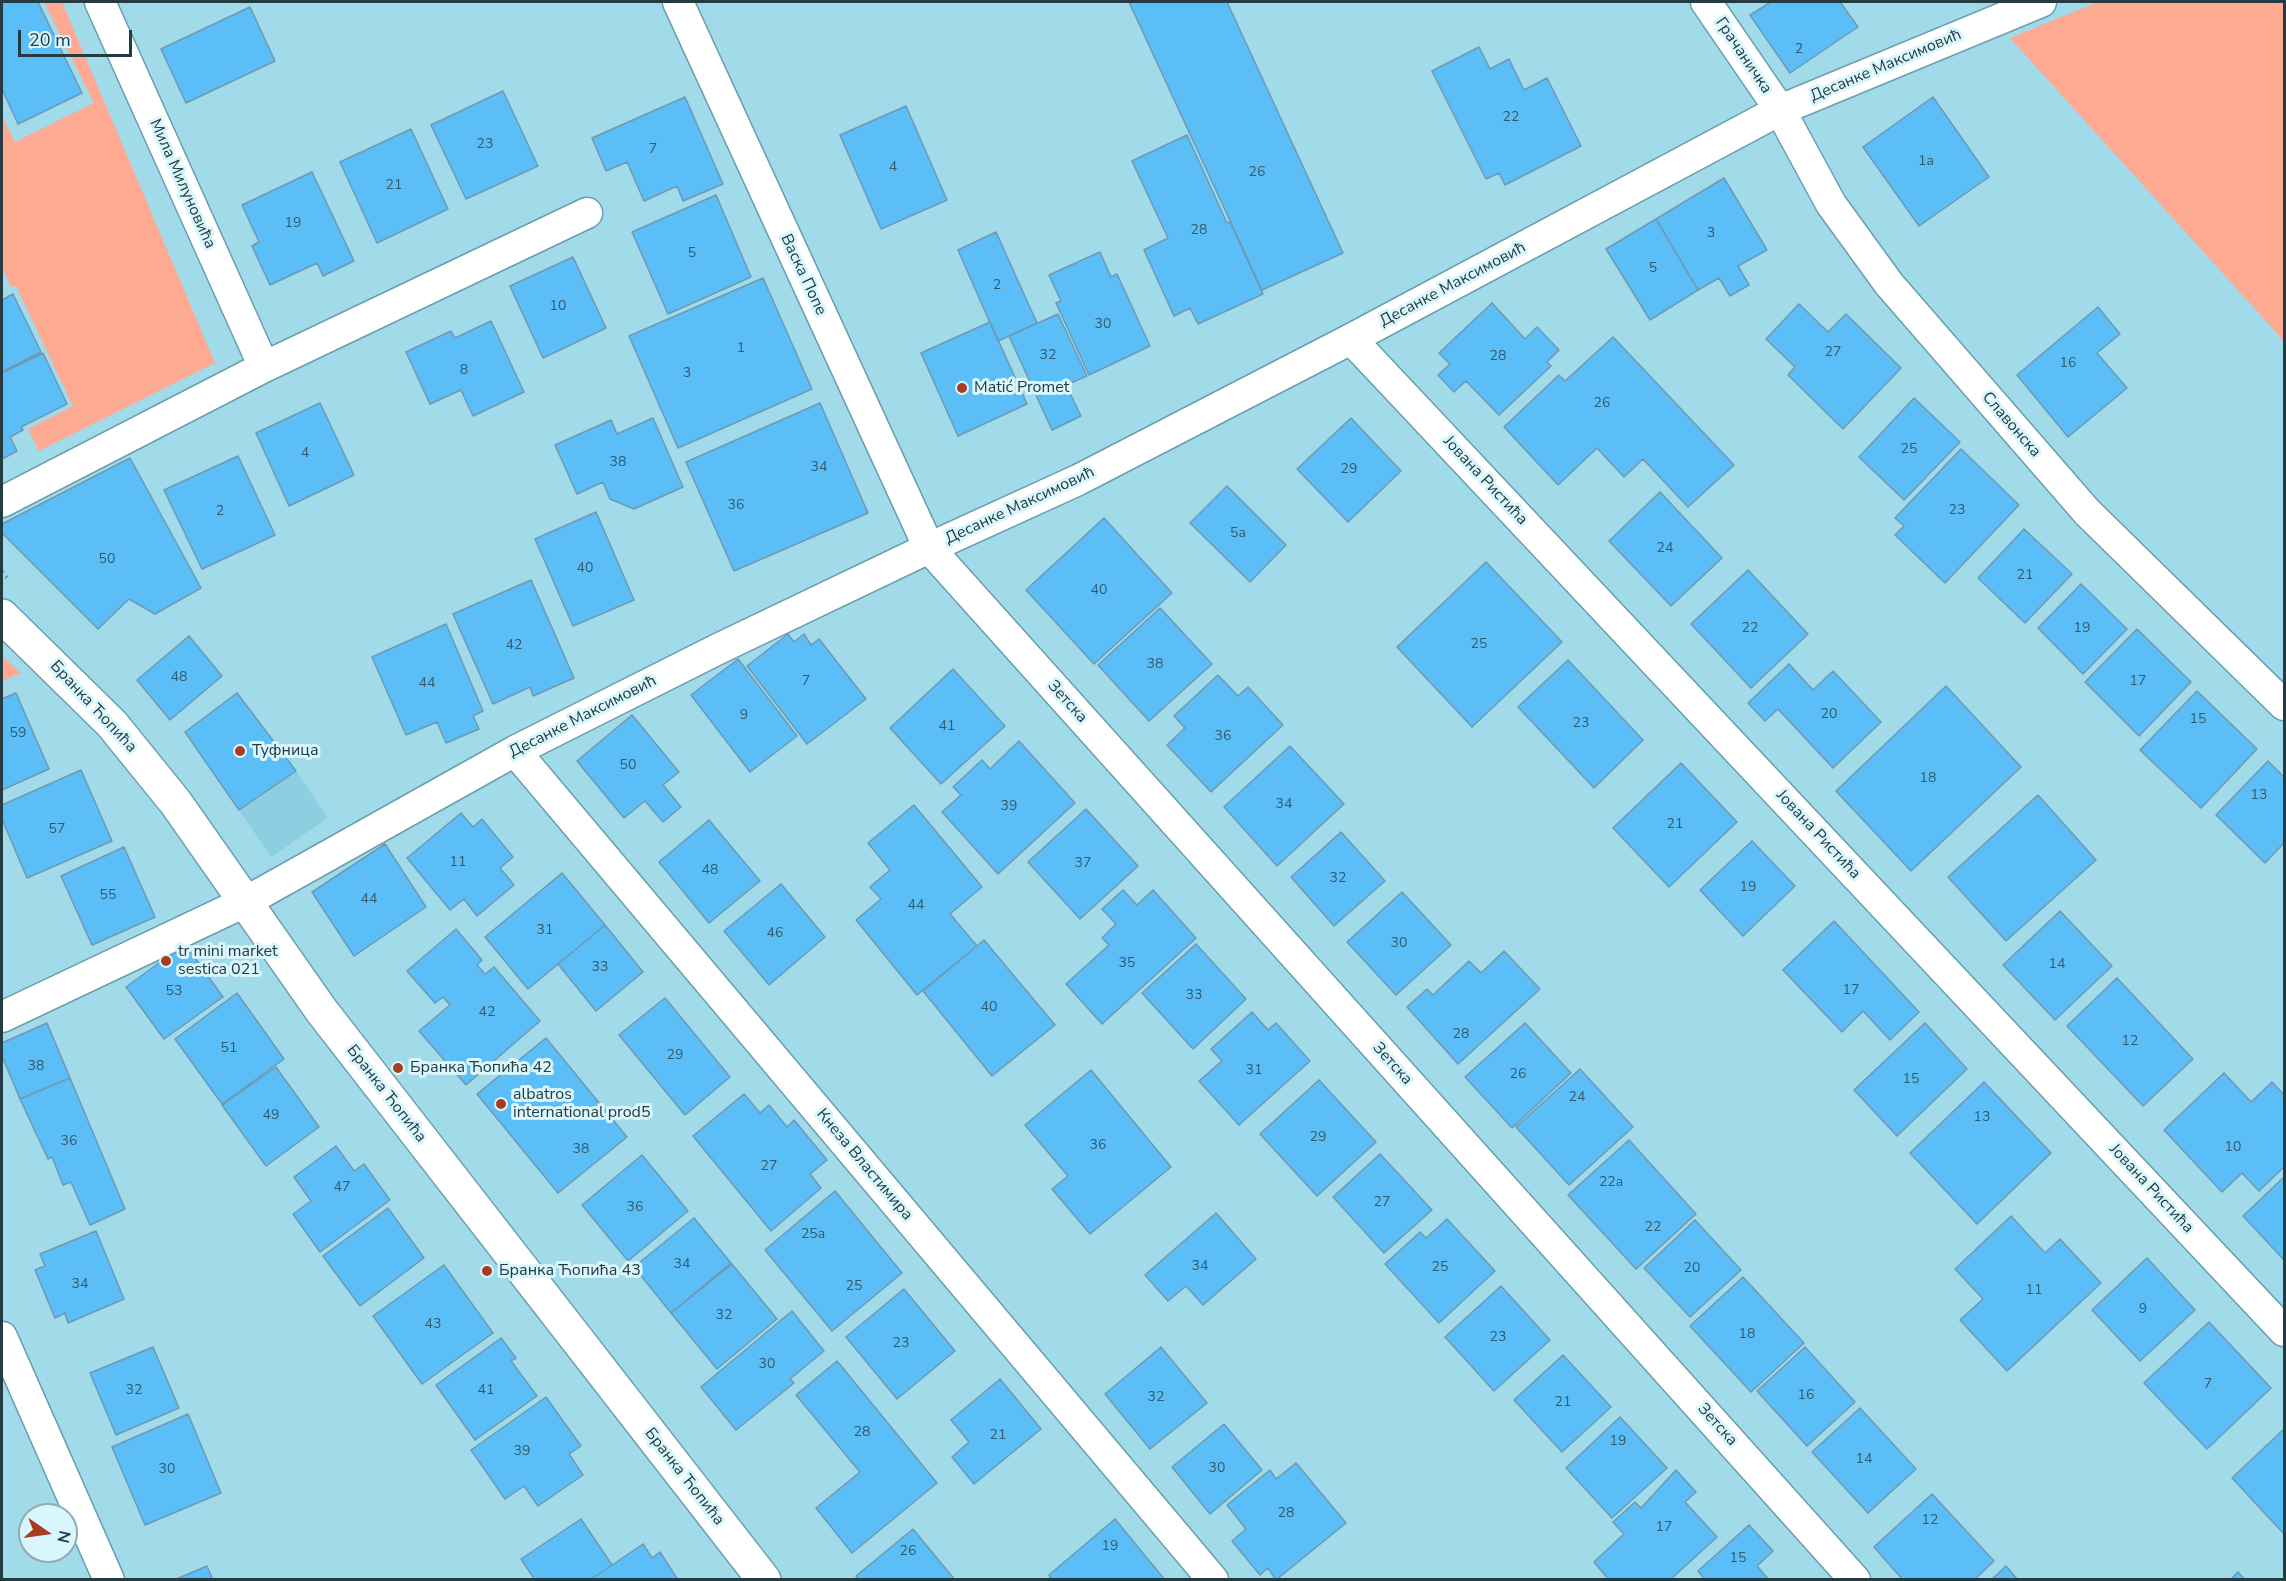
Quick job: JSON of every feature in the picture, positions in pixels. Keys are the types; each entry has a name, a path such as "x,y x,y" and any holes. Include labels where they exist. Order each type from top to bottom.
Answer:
{"street":[{"name":"Мила Милуновића","path":"100,2 264,368"},
{"name":"Васка Попе","path":"678,2 928,548"},
{"name":"Грачаничка","path":"1706,2 1780,110"},
{"name":"Десанке Максимовић","path":"2,1017 247,901 515,751 928,548 1078,480 1351,339 1780,110 2041,2"},
{"name":"Славонска","path":"1780,110 1831,204 1889,284 2087,512 2284,705"},
{"path":"2,502 264,368 587,213"},
{"name":"Јована Ристића","path":"1351,339 2284,1331"},
{"name":"Зетска","path":"928,548 1855,1580"},
{"name":"Бранка Ћопића","path":"2,616 112,724 176,803 247,901 321,1010 764,1580"},
{"name":"Кнеза Властимира","path":"515,751 1213,1580"},
{"path":"2,1337 109,1580"}],"shaded area":[{"path":"44,2 62,2 215,363 39,451 28,429 73,406 16,286 11,287 2,267 2,115 15,142 94,103"},
{"path":"2098,2 2284,2 2284,341 2010,38"},
{"path":"2,656 21,673 2,681"},
{"path":"296,771 328,818 271,857 239,810"}],"building":[{"path":"2,2 38,2 82,93 18,124 2,89"},
{"path":"1129,2 1227,2 1343,253 1262,290"},
{"path":"1771,2 1840,2 1858,27 1790,73 1750,15"},
{"path":"250,7 275,61 186,103 161,49"},
{"path":"1479,47 1490,69 1509,59 1524,90 1547,78 1581,146 1505,185 1499,173 1486,179 1432,71"},
{"path":"503,91 538,166 466,199 431,125"},
{"path":"685,97 723,184 683,201 677,186 644,201 627,162 606,171 592,138"},
{"path":"1933,97 1989,177 1919,226 1863,147"},
{"path":"906,106 947,200 881,229 840,135"},
{"path":"411,129 448,209 377,243 340,162"},
{"path":"1187,135 1227,223 1230,222 1263,294 1198,324 1190,308 1174,316 1144,250 1168,238 1132,161"},
{"path":"312,172 354,261 323,276 317,263 270,285 252,246 259,242 242,205"},
{"path":"1724,178 1767,250 1738,266 1749,285 1730,296 1719,278 1698,290 1656,219"},
{"path":"716,195 751,277 668,314 632,232"},
{"path":"1656,219 1698,290 1650,320 1606,249"},
{"path":"996,232 1037,323 998,341 958,250"},
{"path":"1100,252 1111,277 1117,274 1150,346 1089,375 1056,303 1061,301 1049,275"},
{"path":"573,257 606,328 543,358 510,286"},
{"path":"763,278 812,389 678,448 629,336"},
{"path":"13,294 41,352 2,372 2,300"},
{"path":"1492,303 1525,339 1537,327 1559,350 1547,362 1551,366 1499,415 1466,381 1454,392 1438,375 1450,364 1439,353"},
{"path":"1799,304 1828,332 1846,314 1901,368 1843,429 1788,375 1795,367 1766,339"},
{"path":"2098,307 2120,334 2097,353 2127,388 2068,437 2017,375"},
{"path":"1058,314 1087,376 1066,385 1081,416 1052,430 1009,336"},
{"path":"491,321 524,392 473,416 461,390 430,404 406,352 451,331 455,338"},
{"path":"990,322 1027,404 958,436 921,353"},
{"path":"1613,337 1734,465 1688,507 1643,459 1624,477 1597,448 1558,485 1504,427 1559,375 1565,381"},
{"path":"43,353 67,404 21,427 23,430 10,437 17,451 2,459 2,373"},
{"path":"1914,398 1960,442 1904,500 1859,457"},
{"path":"320,403 354,475 289,506 256,433"},
{"path":"820,403 868,513 734,571 686,462"},
{"path":"653,418 683,487 634,509 610,499 603,482 577,494 555,445 611,420 617,434"},
{"path":"1351,418 1401,471 1348,522 1297,469"},
{"path":"1961,449 2019,505 1945,583 1895,535 1904,526 1895,518"},
{"path":"238,456 275,535 202,569 164,490"},
{"path":"130,458 201,588 155,614 129,599 98,629 2,533 2,524"},
{"path":"1227,486 1286,545 1250,582 1190,523"},
{"path":"1660,492 1722,558 1671,606 1609,541"},
{"path":"596,512 634,600 573,626 535,539"},
{"path":"1104,518 1172,593 1094,664 1026,590"},
{"path":"2024,529 2072,574 2025,623 1978,578"},
{"path":"1486,562 1562,642 1472,727 1397,647"},
{"path":"1748,570 1808,634 1751,688 1691,624"},
{"path":"531,580 574,678 533,696 530,687 493,704 453,614"},
{"path":"2081,584 2127,629 2083,674 2038,628"},
{"path":"1160,608 1212,664 1149,721 1098,665"},
{"path":"446,624 483,711 473,716 479,729 446,743 437,722 406,735 372,657"},
{"path":"2137,629 2191,682 2139,736 2085,682"},
{"path":"788,634 794,642 804,634 811,645 819,639 866,699 807,744 747,666"},
{"path":"189,636 222,676 170,720 137,680"},
{"path":"738,659 797,736 750,772 691,695"},
{"path":"1568,660 1643,740 1594,788 1518,707"},
{"path":"1789,664 1813,690 1833,671 1881,722 1833,768 1778,709 1765,721 1748,703"},
{"path":"953,669 1005,726 941,784 890,728"},
{"path":"1218,675 1238,696 1248,687 1283,725 1211,792 1167,745 1185,728 1174,716"},
{"path":"1946,686 2021,767 1911,871 1836,791"},
{"path":"2197,691 2257,749 2201,808 2140,750"},
{"path":"16,693 49,769 2,790 2,699"},
{"name":"Туфница","path":"237,693 296,771 239,810 185,732"},
{"path":"632,715 679,772 663,785 681,807 663,822 645,801 624,818 577,761"},
{"path":"1019,741 1075,803 998,874 942,812 961,795 953,787 982,760 990,769"},
{"path":"1290,746 1344,804 1277,866 1224,807"},
{"path":"2268,761 2284,777 2284,843 2265,863 2216,815"},
{"path":"1681,763 1737,822 1669,887 1613,828"},
{"path":"81,770 112,841 27,878 2,819 2,805"},
{"path":"2038,795 2096,860 2006,941 1948,877"},
{"path":"914,805 982,887 950,914 977,946 917,995 856,920 881,899 870,887 890,870 868,843"},
{"path":"1086,809 1138,866 1080,919 1028,862"},
{"path":"461,813 473,827 482,819 513,857 500,868 514,885 477,916 464,899 450,910 407,858"},
{"path":"709,820 760,881 709,923 659,862"},
{"path":"1341,832 1385,881 1334,926 1291,877"},
{"path":"1752,841 1795,886 1743,936 1700,890"},
{"path":"385,844 426,907 354,956 312,892"},
{"path":"124,847 155,917 92,945 61,876"},
{"path":"562,873 605,925 528,989 485,937"},
{"path":"781,884 825,937 769,985 724,931"},
{"path":"1123,890 1137,905 1153,890 1196,938 1102,1024 1066,984 1109,945 1102,938 1116,924 1102,909"},
{"path":"1402,892 1451,945 1396,995 1347,942"},
{"path":"2060,911 2112,966 2055,1020 2003,965"},
{"path":"1834,921 1919,1012 1890,1040 1863,1011 1842,1032 1783,970"},
{"path":"605,925 643,972 596,1011 558,964"},
{"path":"456,929 482,960 477,965 485,974 494,967 540,1021 466,1085 419,1031 450,1005 443,997 435,1003 407,971"},
{"path":"984,940 1055,1025 992,1076 923,991"},
{"path":"185,944 223,997 164,1039 126,987"},
{"path":"1196,944 1246,999 1193,1049 1142,993"},
{"path":"1504,951 1540,989 1458,1064 1407,1007 1427,989 1433,995 1469,961 1481,973"},
{"path":"2117,978 2193,1059 2143,1106 2067,1026"},
{"path":"237,993 284,1059 222,1104 175,1039"},
{"path":"665,998 730,1077 685,1115 619,1035"},
{"path":"1252,1012 1268,1030 1276,1023 1310,1061 1239,1125 1199,1081 1222,1061 1211,1049"},
{"path":"47,1023 70,1078 20,1099 2,1056 2,1043"},
{"path":"1525,1023 1571,1073 1512,1128 1465,1077"},
{"path":"1925,1023 1967,1069 1897,1136 1854,1090"},
{"path":"546,1038 627,1137 558,1193 477,1094"},
{"path":"276,1067 319,1127 266,1166 222,1105"},
{"path":"1580,1069 1633,1127 1569,1185 1516,1127"},
{"path":"1091,1070 1171,1167 1090,1234 1052,1189 1068,1176 1025,1125"},
{"path":"2224,1073 2251,1102 2272,1082 2284,1095 2284,1167 2259,1191 2242,1173 2222,1192 2164,1130"},
{"path":"70,1078 125,1209 90,1225 71,1182 63,1185 52,1157 48,1159 20,1099"},
{"path":"1319,1080 1376,1142 1317,1196 1260,1134"},
{"path":"1984,1082 2051,1153 1977,1224 1910,1153"},
{"path":"744,1094 760,1113 769,1105 787,1127 794,1120 827,1160 810,1174 821,1188 771,1231 693,1136"},
{"path":"1629,1140 1696,1214 1636,1269 1568,1195"},
{"path":"336,1146 354,1171 364,1164 390,1200 320,1252 293,1214 311,1201 294,1177"},
{"path":"1380,1154 1432,1210 1384,1253 1333,1197"},
{"path":"642,1155 688,1211 628,1261 582,1205"},
{"path":"2284,1177 2284,1260 2243,1216"},
{"path":"835,1191 902,1273 832,1331 765,1250"},
{"path":"388,1208 424,1258 360,1306 323,1256"},
{"path":"1216,1213 1256,1259 1203,1305 1186,1286 1168,1301 1145,1275"},
{"path":"2011,1216 2045,1253 2060,1239 2101,1283 2007,1371 1960,1320 1983,1299 1955,1269"},
{"path":"694,1218 731,1263 671,1313 634,1267"},
{"path":"1447,1219 1495,1271 1439,1323 1385,1264 1420,1232 1426,1238"},
{"path":"1695,1220 1741,1270 1690,1317 1644,1268"},
{"path":"96,1231 124,1299 68,1323 65,1313 55,1318 35,1270 45,1266 40,1254"},
{"path":"2147,1258 2195,1310 2140,1361 2092,1310"},
{"path":"732,1264 777,1319 717,1369 671,1313"},
{"path":"444,1265 493,1333 422,1384 373,1316"},
{"path":"1743,1277 1804,1343 1751,1392 1690,1326"},
{"path":"1501,1286 1550,1340 1494,1391 1445,1337"},
{"path":"904,1289 955,1351 897,1399 846,1337"},
{"path":"792,1311 824,1351 790,1379 794,1383 736,1430 701,1387"},
{"path":"2209,1322 2271,1388 2207,1449 2144,1383"},
{"path":"501,1338 516,1358 511,1361 537,1396 475,1440 436,1385"},
{"path":"153,1347 179,1408 116,1435 90,1373"},
{"path":"1161,1347 1207,1403 1150,1449 1105,1394"},
{"path":"1805,1347 1855,1402 1807,1446 1757,1391"},
{"path":"1563,1355 1611,1407 1562,1452 1514,1400"},
{"path":"837,1361 937,1483 852,1553 816,1508 860,1472 796,1395"},
{"path":"1000,1379 1041,1429 974,1484 952,1457 969,1442 951,1420"},
{"path":"546,1397 581,1446 569,1454 583,1475 538,1506 524,1486 505,1499 471,1450"},
{"path":"1860,1408 1916,1469 1868,1513 1812,1452"},
{"path":"188,1414 221,1493 145,1525 112,1447"},
{"path":"1620,1417 1667,1468 1612,1518 1566,1468"},
{"path":"1224,1424 1262,1470 1210,1514 1172,1467"},
{"path":"2284,1429 2284,1534 2232,1478"},
{"path":"1296,1463 1346,1523 1276,1580 1268,1568 1260,1575 1232,1541 1246,1529 1227,1505 1270,1470 1276,1479"},
{"path":"1676,1470 1696,1492 1685,1502 1717,1537 1670,1580 1609,1580 1594,1562 1624,1534 1613,1522 1635,1502 1641,1508"},
{"path":"1932,1494 1994,1561 1974,1580 1903,1580 1874,1547"},
{"path":"581,1519 612,1565 590,1580 535,1580 521,1559"},
{"path":"1115,1519 1165,1580 1052,1580 1049,1575"},
{"path":"1749,1525 1773,1551 1757,1566 1769,1580 1705,1580 1698,1571"},
{"path":"913,1529 955,1580 858,1580 856,1576"},
{"path":"643,1544 652,1558 660,1552 678,1580 590,1580"},
{"path":"207,1566 213,1580 174,1580"},
{"path":"2006,1566 2018,1580 1991,1580"},
{"path":"2238,1572 2245,1580 2230,1580"}],"place":[{"name":"Matić Promet","path":"962,388"},
{"name":"Туфница","path":"240,751"},
{"name":"tr mini market sestica 021","path":"166,961"},
{"name":"Бранка Ћопића 42","path":"398,1068"},
{"name":"albatros international prod5","path":"501,1104"},
{"name":"Бранка Ћопића 43","path":"487,1271"}]}
